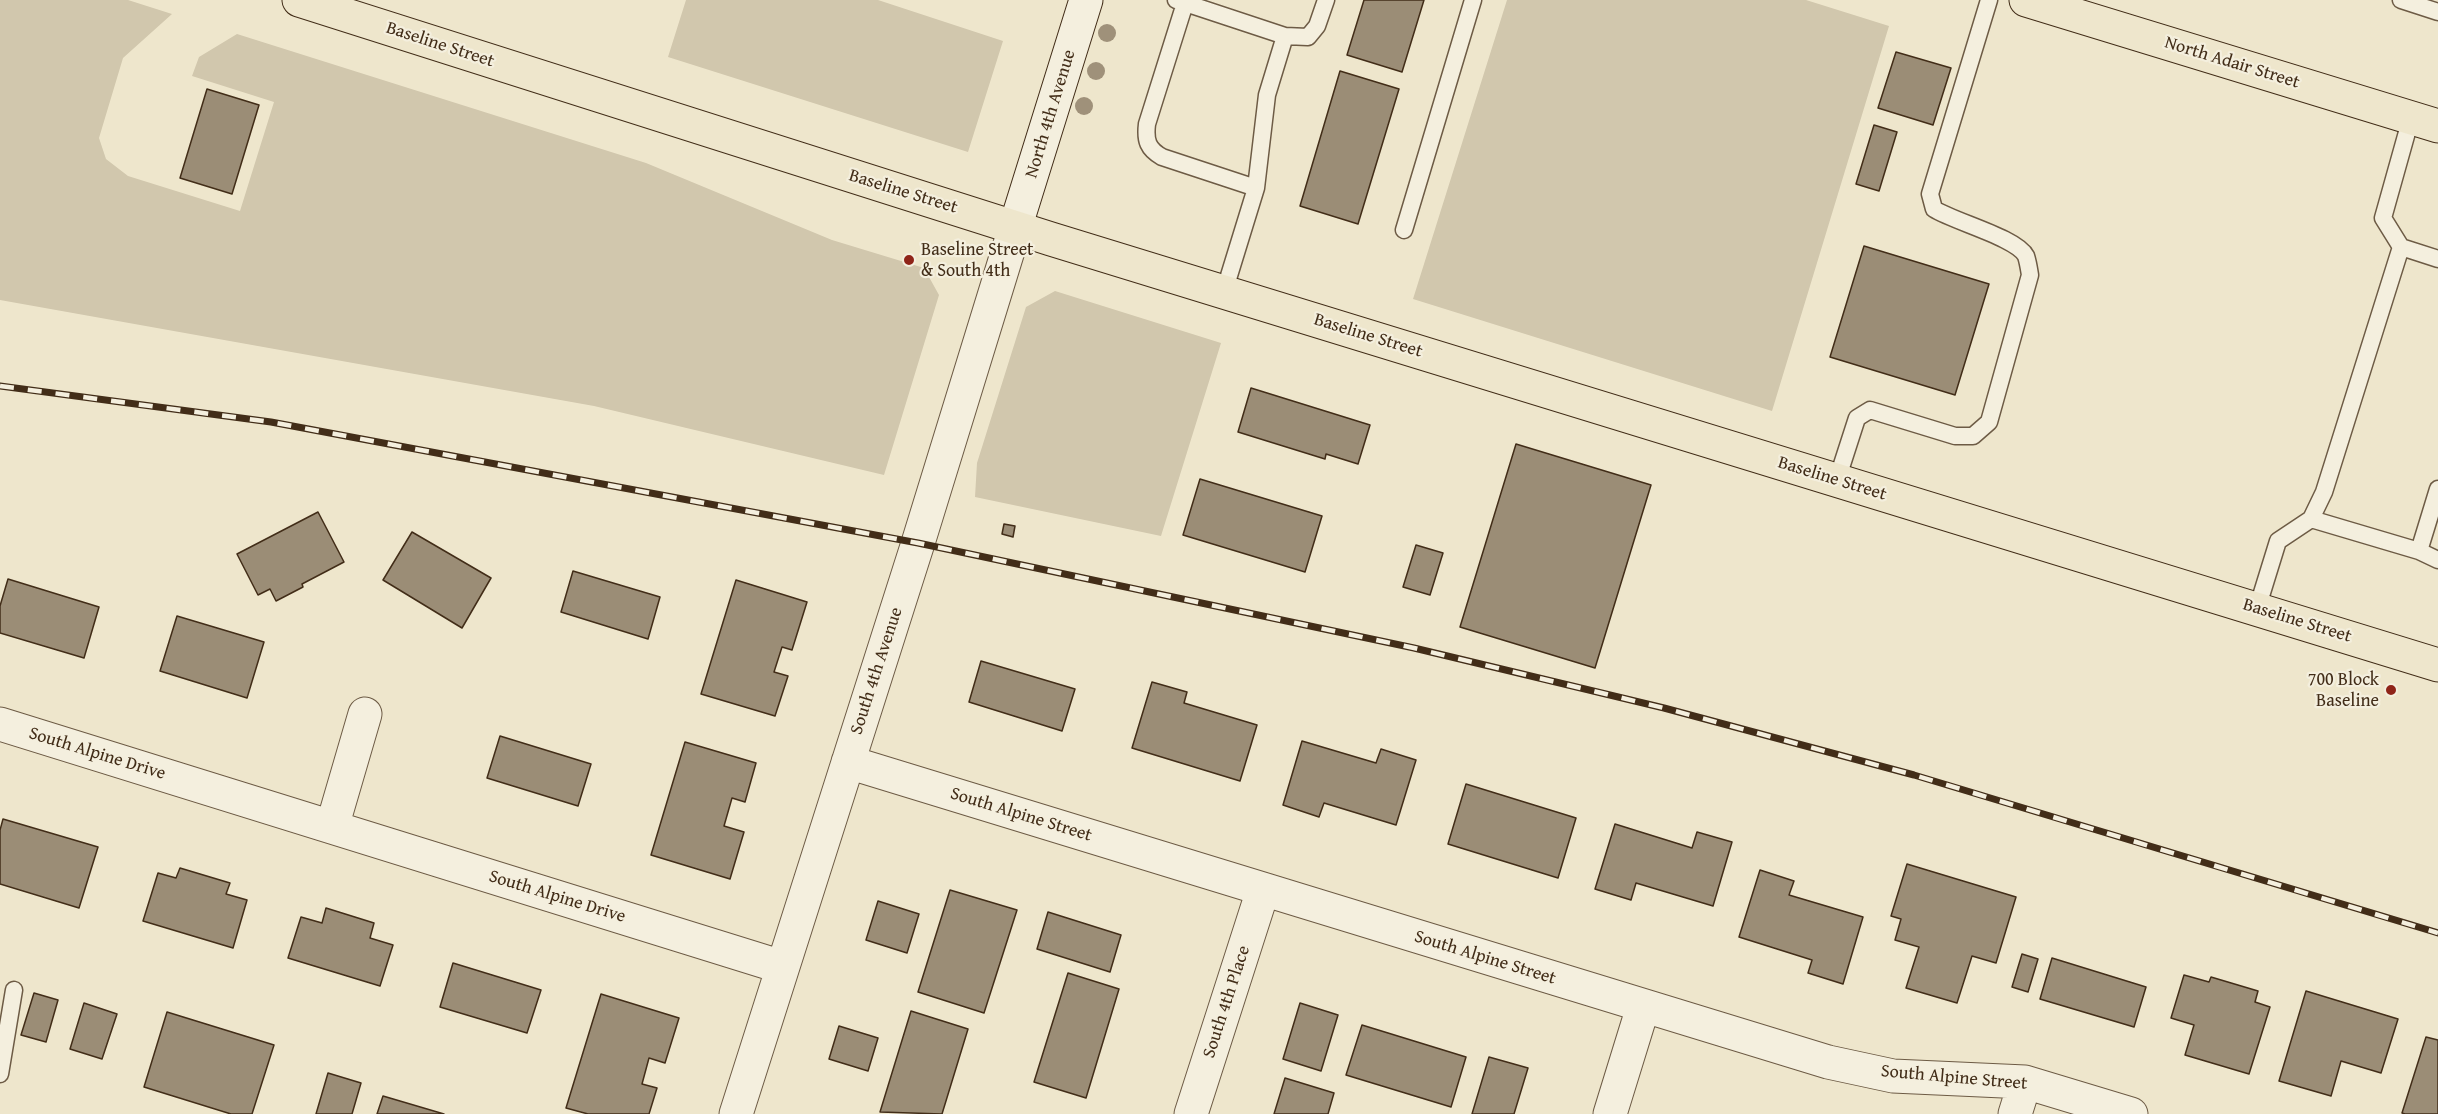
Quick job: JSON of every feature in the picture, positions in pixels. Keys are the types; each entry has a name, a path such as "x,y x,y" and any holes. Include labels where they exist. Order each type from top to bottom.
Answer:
{"highway":[{"name":"Baseline Street","path":"299,0 1015,228 2438,665"},
{"name":"North Adair Street","path":"2026,0 2424,122"}],"street":[{"name":"North 4th Avenue","path":"1015,228 1086,0"},
{"name":"South 4th Avenue","path":"736,1114 1015,228"},
{"path":"332,827 365,714"},
{"name":"South Alpine Drive","path":"0,724 782,967"},
{"name":"South Alpine Street","path":"848,762 1828,1062 1893,1076 2025,1082 2131,1114"},
{"name":"South 4th Place","path":"1191,1114 1263,890"},
{"path":"1610,1114 1643,1006"},
{"path":"2015,1114 2025,1082"}],"lane":[{"path":"1257,188 1162,157 1151,151 1147,143 1147,124 1183,1 1284,36 1308,37 1317,26 1326,0"},
{"path":"1404,230 1473,0"},
{"path":"1837,480 1857,418 1870,410 1955,436 1973,436 1989,422 2030,275 2025,255 2011,242 1950,219 1934,209 1930,195 1989,0"},
{"path":"2401,0 2438,12"},
{"path":"1224,292 1257,188 1267,95 1284,36"},
{"path":"2424,122 2383,218 2401,247 2438,259"},
{"path":"2257,609 2278,541 2311,519 2324,492 2401,247"},
{"path":"2419,551 2438,489"},
{"path":"2311,519 2419,551 2438,560"},
{"path":"0,1074 14,990"}],"shaded area":[{"path":"0,0 128,0 172,14 123,58 99,138 106,159 128,176 240,211 274,102 192,76 199,57 237,34 646,163 832,240 924,268 939,295 884,475 594,406 0,300"},
{"path":"686,0 878,0 1003,41 968,152 668,57"},
{"path":"1507,0 1806,0 1889,26 1772,411 1413,299"},
{"path":"1055,291 1221,343 1161,536 975,497 977,463 1026,307"}],"building":[{"path":"1364,0 1424,0 1402,72 1347,55"},
{"path":"1896,52 1951,68 1933,125 1878,108"},
{"path":"1340,71 1399,89 1358,224 1300,206"},
{"path":"207,89 259,105 232,194 180,178"},
{"path":"1874,125 1897,132 1879,191 1856,184"},
{"path":"1864,246 1989,284 1955,395 1830,357"},
{"path":"1251,388 1370,425 1358,464 1326,454 1325,459 1238,432"},
{"path":"1516,444 1651,485 1595,668 1460,627"},
{"path":"1200,479 1322,516 1305,572 1183,535"},
{"path":"318,512 344,562 302,584 303,587 276,601 270,589 258,595 237,554"},
{"path":"1004,524 1015,526 1013,537 1002,534"},
{"path":"412,532 491,578 462,628 383,580"},
{"path":"1416,545 1443,553 1430,595 1403,587"},
{"path":"573,571 660,597 648,639 561,612"},
{"path":"8,579 99,607 84,658 0,633 0,606"},
{"path":"736,580 807,602 792,650 782,647 774,672 788,676 775,716 701,694"},
{"path":"177,616 264,642 247,698 160,671"},
{"path":"981,661 1075,689 1062,731 969,702"},
{"path":"1152,682 1187,692 1184,703 1257,725 1240,781 1132,748"},
{"path":"500,736 591,764 578,806 487,778"},
{"path":"1302,741 1376,763 1381,749 1416,760 1396,825 1324,803 1319,817 1283,805"},
{"path":"685,742 756,763 745,802 732,798 724,826 744,832 730,879 651,855"},
{"path":"1466,784 1576,818 1558,878 1448,844"},
{"path":"3,819 98,847 79,908 0,884 0,830"},
{"path":"1615,824 1692,848 1697,832 1732,842 1713,906 1636,883 1631,900 1595,889"},
{"path":"1907,864 2016,897 1996,963 1972,956 1957,1003 1906,988 1919,947 1895,940 1901,919 1891,916"},
{"path":"180,868 230,883 226,894 247,900 233,948 143,921 158,873 176,878"},
{"path":"1760,870 1794,881 1789,895 1863,917 1843,984 1808,973 1812,960 1739,937"},
{"path":"950,890 1017,910 984,1013 918,992"},
{"path":"878,901 919,914 907,953 866,940"},
{"path":"326,908 374,923 370,938 393,945 380,986 288,958 301,917 322,923"},
{"path":"1048,912 1121,935 1110,972 1037,949"},
{"path":"2022,954 2038,959 2028,992 2012,987"},
{"path":"2052,958 2146,987 2134,1027 2040,999"},
{"path":"453,963 541,990 527,1033 440,1007"},
{"path":"1068,973 1119,989 1086,1098 1034,1082"},
{"path":"2184,975 2209,982 2211,977 2258,991 2255,1002 2270,1007 2249,1074 2185,1055 2194,1025 2171,1018"},
{"path":"2306,991 2398,1019 2381,1073 2341,1061 2331,1096 2279,1081"},
{"path":"34,993 58,1000 46,1042 21,1035"},
{"path":"601,994 679,1018 665,1063 649,1058 642,1084 657,1088 649,1114 588,1114 566,1108"},
{"path":"84,1003 117,1014 102,1059 70,1049"},
{"path":"1300,1003 1338,1015 1321,1071 1283,1059"},
{"path":"911,1011 968,1029 942,1114 880,1112"},
{"path":"167,1012 274,1045 252,1114 231,1114 144,1087"},
{"path":"1362,1025 1466,1057 1451,1107 1346,1075"},
{"path":"839,1026 878,1038 868,1071 829,1059"},
{"path":"2426,1037 2438,1040 2438,1114 2405,1114 2402,1113"},
{"path":"1489,1057 1528,1068 1514,1114 1472,1114"},
{"path":"328,1073 361,1083 352,1114 316,1114"},
{"path":"1285,1078 1334,1093 1328,1114 1274,1114"},
{"path":"383,1096 444,1114 377,1114"}],"railway":[{"path":"0,386 271,422 918,543 1414,648 1664,708 1914,775 2438,933"}],"place":[{"name":"Baseline Street & South 4th","path":"909,260"},
{"name":"700 Block Baseline","path":"2391,690"}]}
